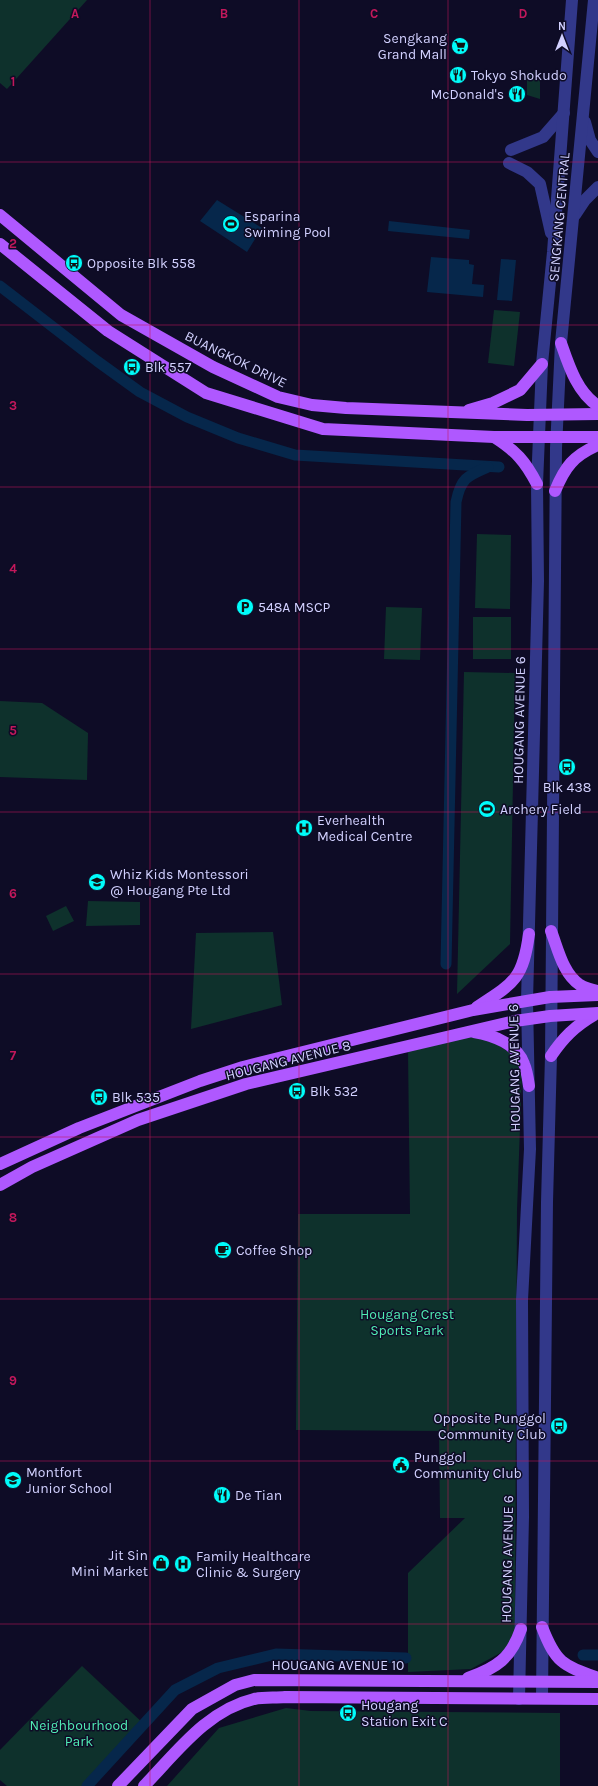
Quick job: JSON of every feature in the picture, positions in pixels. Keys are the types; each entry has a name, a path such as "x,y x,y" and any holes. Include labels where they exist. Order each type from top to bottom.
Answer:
{"main road":[{"name":"BUANGKOK DRIVE","path":"0,215 121,315 213,367 278,397 312,405 458,413 598,414"},
{"path":"0,244 108,331 206,393 323,429 494,437 598,437"},
{"path":"561,343 580,389 598,406"},
{"path":"458,413 493,403 520,390 542,364"},
{"path":"494,437 525,462 537,484"},
{"path":"555,491 564,472 574,458 598,445"},
{"path":"551,931 570,975 580,986 598,990"},
{"path":"473,1010 498,993 520,973 526,958 529,934"},
{"name":"HOUGANG AVENUE 8","path":"0,1164 79,1128 243,1067 473,1010 550,997 598,995"},
{"path":"551,1056 568,1033 578,1024 597,1013"},
{"name":"HOUGANG AVENUE 8","path":"0,1185 32,1167 138,1120 246,1084 527,1019 597,1013"},
{"path":"466,1032 494,1037 513,1048 524,1064 529,1086"},
{"path":"542,1627 551,1650 562,1662 575,1670 598,1678"},
{"path":"455,1680 478,1674 502,1661 515,1646 521,1629"},
{"name":"HOUGANG AVENUE 10","path":"118,1786 192,1709 235,1685 254,1680 542,1680 598,1682"},
{"path":"144,1786 204,1724 220,1713 240,1703 256,1698 542,1698 598,1700"}],"street":[{"name":"SENGKANG CENTRAL","path":"539,437 542,364 553,252 572,0"},
{"name":"SENGKANG CENTRAL","path":"557,437 561,343 594,0"},
{"path":"511,150 543,137 564,113"},
{"path":"583,113 590,140 598,152"},
{"path":"508,163 527,172 540,184 549,222 553,252"},
{"path":"573,218 585,200 598,187"},
{"name":"HOUGANG AVENUE 6","path":"519,1698 521,1629 522,1300 530,1149 527,1001 538,581 537,484 539,437"},
{"path":"542,1698 547,1202 551,1056 550,997 555,694 555,491 557,437"}],"green space":[{"path":"0,0 87,0 7,89 0,83"},
{"path":"527,72 540,72 540,99 527,95"},
{"path":"494,310 520,312 514,366 488,363"},
{"path":"477,534 511,535 510,609 475,608"},
{"path":"386,607 422,608 420,660 384,659"},
{"path":"473,617 511,617 511,659 473,659"},
{"name":"Archery Field","path":"464,672 515,673 510,944 457,994"},
{"path":"0,701 42,703 88,733 87,780 0,777"},
{"path":"88,901 140,902 140,925 86,926"},
{"path":"66,906 74,921 53,931 46,916"},
{"path":"273,932 282,1005 191,1029 196,933"},
{"name":"Hougang Crest Sports Park","path":"467,1037 476,1037 492,1041 510,1053 522,1073 517,1210 515,1627 512,1642 504,1651 471,1669 408,1672 408,1573 465,1518 440,1518 439,1431 296,1430 298,1214 410,1214 408,1052"},
{"name":"Neighbourhood Park","path":"82,1666 146,1726 92,1786 7,1786 0,1780 0,1750"},
{"path":"286,1708 311,1711 560,1713 560,1786 167,1786 219,1728"}],"water":[{"name":"Esparina Swiming Pool","path":"217,200 262,228 247,252 200,221"},
{"path":"389,221 470,230 469,239 388,231"},
{"path":"431,257 469,260 469,264 474,265 472,284 484,285 483,297 427,292"},
{"path":"501,259 516,260 512,301 497,300"}],"waterway":[{"path":"0,286 97,361 140,392 187,417 238,438 295,455 499,467"},
{"path":"446,964 456,502 460,488 466,479 488,467"},
{"path":"87,1786 175,1690 218,1668 276,1654 406,1658"},
{"path":"583,1655 598,1655"}],"place":[{"name":"Sengkang Grand Mall","path":"460,46"},
{"name":"Tokyo Shokudo","path":"458,75"},
{"name":"McDonald's","path":"517,94"},
{"name":"Esparina Swiming Pool","path":"231,224"},
{"name":"Opposite Blk 558","path":"74,263"},
{"name":"Blk 557","path":"132,367"},
{"name":"548A MSCP","path":"245,607"},
{"name":"Blk 438","path":"567,767"},
{"name":"Archery Field","path":"487,809"},
{"name":"Everhealth Medical Centre","path":"304,828"},
{"name":"Whiz Kids Montessori @ Hougang Pte Ltd","path":"97,882"},
{"name":"Blk 532","path":"297,1091"},
{"name":"Blk 535","path":"99,1097"},
{"name":"Coffee Shop","path":"223,1250"},
{"name":"Opposite Punggol Community Club","path":"559,1426"},
{"name":"Punggol Community Club","path":"401,1465"},
{"name":"Montfort Junior School","path":"13,1480"},
{"name":"De Tian","path":"222,1495"},
{"name":"Jit Sin Mini Market","path":"161,1563"},
{"name":"Family Healthcare Clinic & Surgery","path":"183,1564"},
{"name":"Hougang Station Exit C","path":"348,1713"}]}
